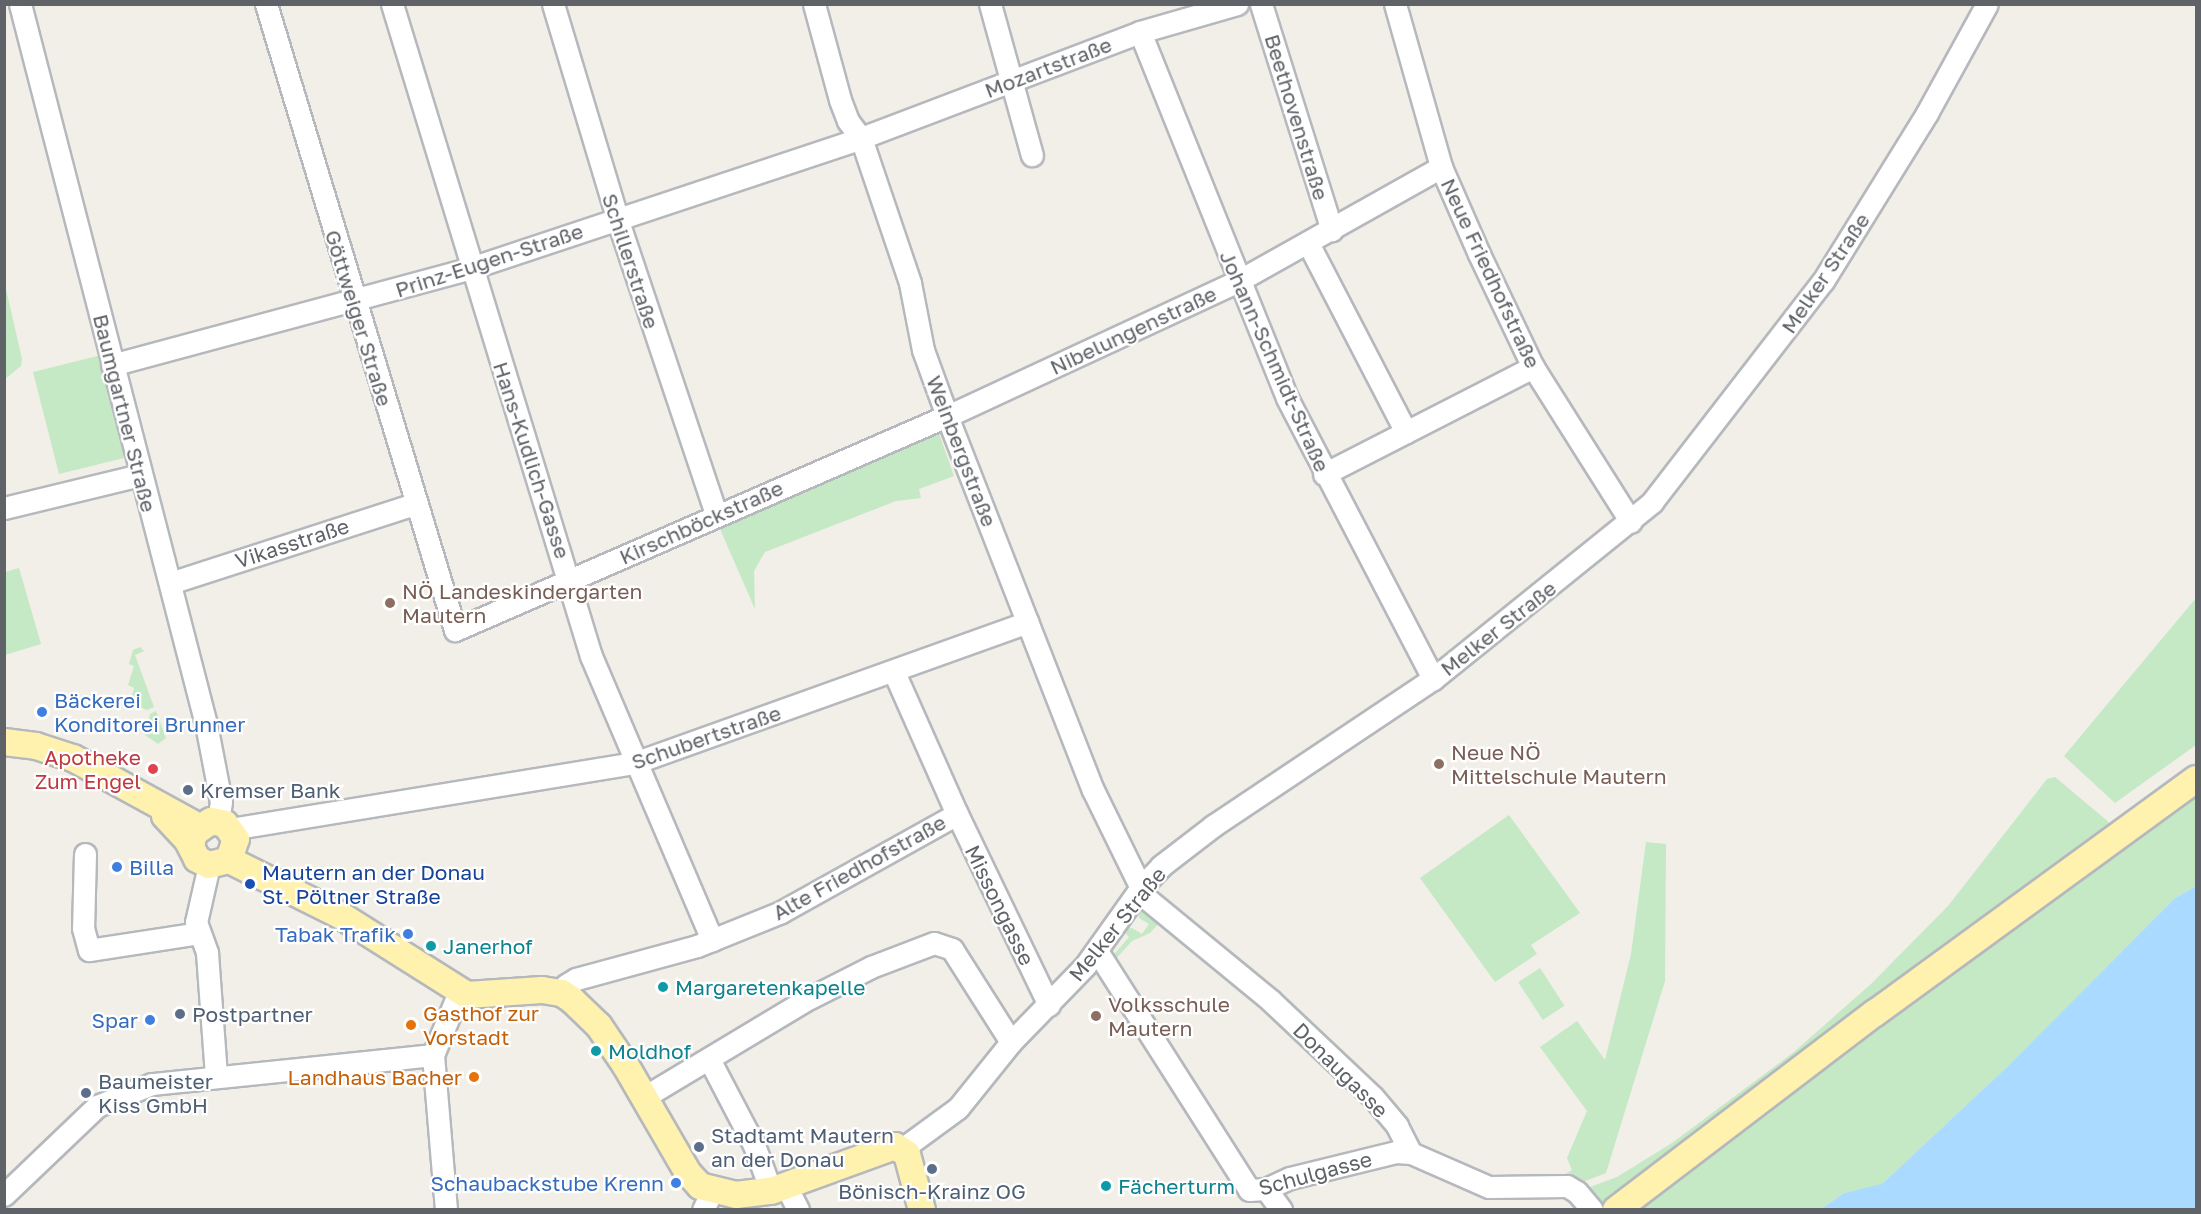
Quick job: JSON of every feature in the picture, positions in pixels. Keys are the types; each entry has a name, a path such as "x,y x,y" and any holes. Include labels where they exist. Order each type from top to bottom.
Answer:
{"main road":[{"path":"4,742 36,746 73,758 236,844 219,862"},
{"path":"1616,1209 1875,1013 2196,779"},
{"path":"210,831 197,858 219,862 392,945 459,992 482,997 542,990 562,993 599,1026 646,1096 688,1173 707,1200 779,1189 886,1147 902,1149 918,1186 921,1209"}],"street":[{"name":"Baumgartner Straße","path":"20,4 140,475 170,583 219,785 210,831"},
{"name":"Göttweiger Straße","path":"266,4 415,504 455,630"},
{"name":"Hans-Kudlich-Gasse","path":"392,4 471,268 570,580 591,656 634,763 711,940"},
{"name":"Schillerstraße","path":"553,4 617,218 716,514"},
{"name":"Weinbergstraße","path":"814,4 840,100 848,121 861,138 910,283 923,350 1093,790 1142,886"},
{"path":"990,4 1032,155"},
{"name":"Mozartstraße","path":"861,138 1140,32 1237,4"},
{"name":"Beethovenstraße","path":"1261,4 1332,230"},
{"name":"Neue Friedhofstraße","path":"1395,4 1441,167 1533,367 1631,522"},
{"name":"Melker Straße","path":"902,1149 958,1108 1011,1041 1049,1005 1097,951 1142,886 1213,826 1433,679 1631,522 1689,459 1823,281 1927,113 1987,4"},
{"name":"Johann-Schmidt-Straße","path":"1140,32 1238,281 1324,474 1433,679"},
{"name":"Prinz-Eugen-Straße","path":"112,365 353,298 370,297 471,268 861,138"},
{"name":"Nibelungenstraße","path":"948,416 1238,281 1441,167"},
{"path":"1308,243 1406,432"},
{"path":"1324,474 1533,367"},
{"name":"Kirschböckstraße","path":"455,630 716,514 948,416"},
{"path":"4,508 140,475"},
{"name":"Vikasstraße","path":"170,583 415,504"},
{"name":"Schubertstraße","path":"210,831 634,763 894,672 1027,622"},
{"name":"Missongasse","path":"894,672 957,814 1049,1005"},
{"name":"Alte Friedhofstraße","path":"562,993 566,985 576,979 711,940 817,894 957,814"},
{"path":"85,854 83,928 89,950 199,933"},
{"path":"216,1075 207,953 196,922 219,862"},
{"name":"Donaugasse","path":"1142,886 1146,898 1270,1000 1373,1097 1397,1126 1412,1153"},
{"path":"646,1096 852,976 934,944 952,949 1011,1041"},
{"name":"Schulgasse","path":"1097,951 1249,1190 1266,1189 1326,1168 1396,1152 1412,1153"},
{"path":"446,1209 433,1055 459,992"},
{"path":"4,1195 97,1106 152,1084 216,1075 433,1055"},
{"path":"709,1059 779,1189 798,1209"},
{"path":"1412,1153 1489,1187 1567,1186 1578,1192 1592,1209"},
{"path":"1266,1189 1281,1209"}],"green space":[{"path":"5,285 22,359 21,366 5,379"},
{"path":"97,356 102,358 128,457 59,474 33,372"},
{"path":"936,425 954,476 919,489 921,498 896,501 765,552 754,571 755,609 716,520"},
{"path":"19,568 41,644 5,655 5,572"},
{"path":"2196,598 2196,745 2115,803 2064,756"},
{"path":"140,647 144,651 135,655 154,707 147,710 130,703 134,688 128,685 134,666 129,664 133,650"},
{"path":"156,711 166,738 158,744 145,735 150,714"},
{"path":"2055,777 2111,824 1599,1207 1587,1192 1590,1187 1617,1177 1672,1143 1794,1052 1871,984 1948,906 2047,779"},
{"path":"2196,794 2196,886 2175,898 2006,1068 1881,1185 1844,1193 1821,1209 1633,1210"},
{"path":"1509,815 1580,913 1531,945 1537,954 1495,982 1420,878"},
{"path":"1646,842 1666,844 1665,981 1606,1173 1580,1183 1560,1177 1572,1170 1567,1158 1587,1111 1540,1047 1577,1021 1605,1060 1631,954"},
{"path":"1144,910 1161,921 1150,933 1132,941 1112,963 1111,958 1129,937 1124,932 1126,929 1132,928 1142,934 1149,924 1139,918 1139,911"},
{"path":"1540,968 1565,1006 1543,1020 1518,982"}],"water":[{"path":"2196,886 2196,1209 1821,1209 1844,1193 1882,1184 2006,1068 2175,898"}],"place":[{"name":"NÖ Landeskindergarten Mautern","path":"390,603"},
{"name":"Bäckerei Konditorei Brunner","path":"42,712"},
{"name":"Neue NÖ Mittelschule Mautern","path":"1439,764"},
{"name":"Apotheke Zum Engel","path":"153,769"},
{"name":"Kremser Bank","path":"188,790"},
{"name":"Billa","path":"117,867"},
{"name":"Mautern an der Donau St. Pöltner Straße","path":"250,884"},
{"name":"Tabak Trafik","path":"408,934"},
{"name":"Janerhof","path":"431,946"},
{"name":"Margaretenkapelle","path":"663,987"},
{"name":"Postpartner","path":"180,1014"},
{"name":"Volksschule Mautern","path":"1096,1016"},
{"name":"Spar","path":"150,1020"},
{"name":"Gasthof zur Vorstadt","path":"411,1025"},
{"name":"Moldhof","path":"596,1051"},
{"name":"Landhaus Bacher","path":"474,1077"},
{"name":"Baumeister Kiss GmbH","path":"86,1093"},
{"name":"Stadtamt Mautern an der Donau","path":"699,1147"},
{"name":"Bönisch-Krainz OG","path":"932,1169"},
{"name":"Schaubackstube Krenn","path":"676,1183"},
{"name":"Fächerturm","path":"1106,1186"}]}
